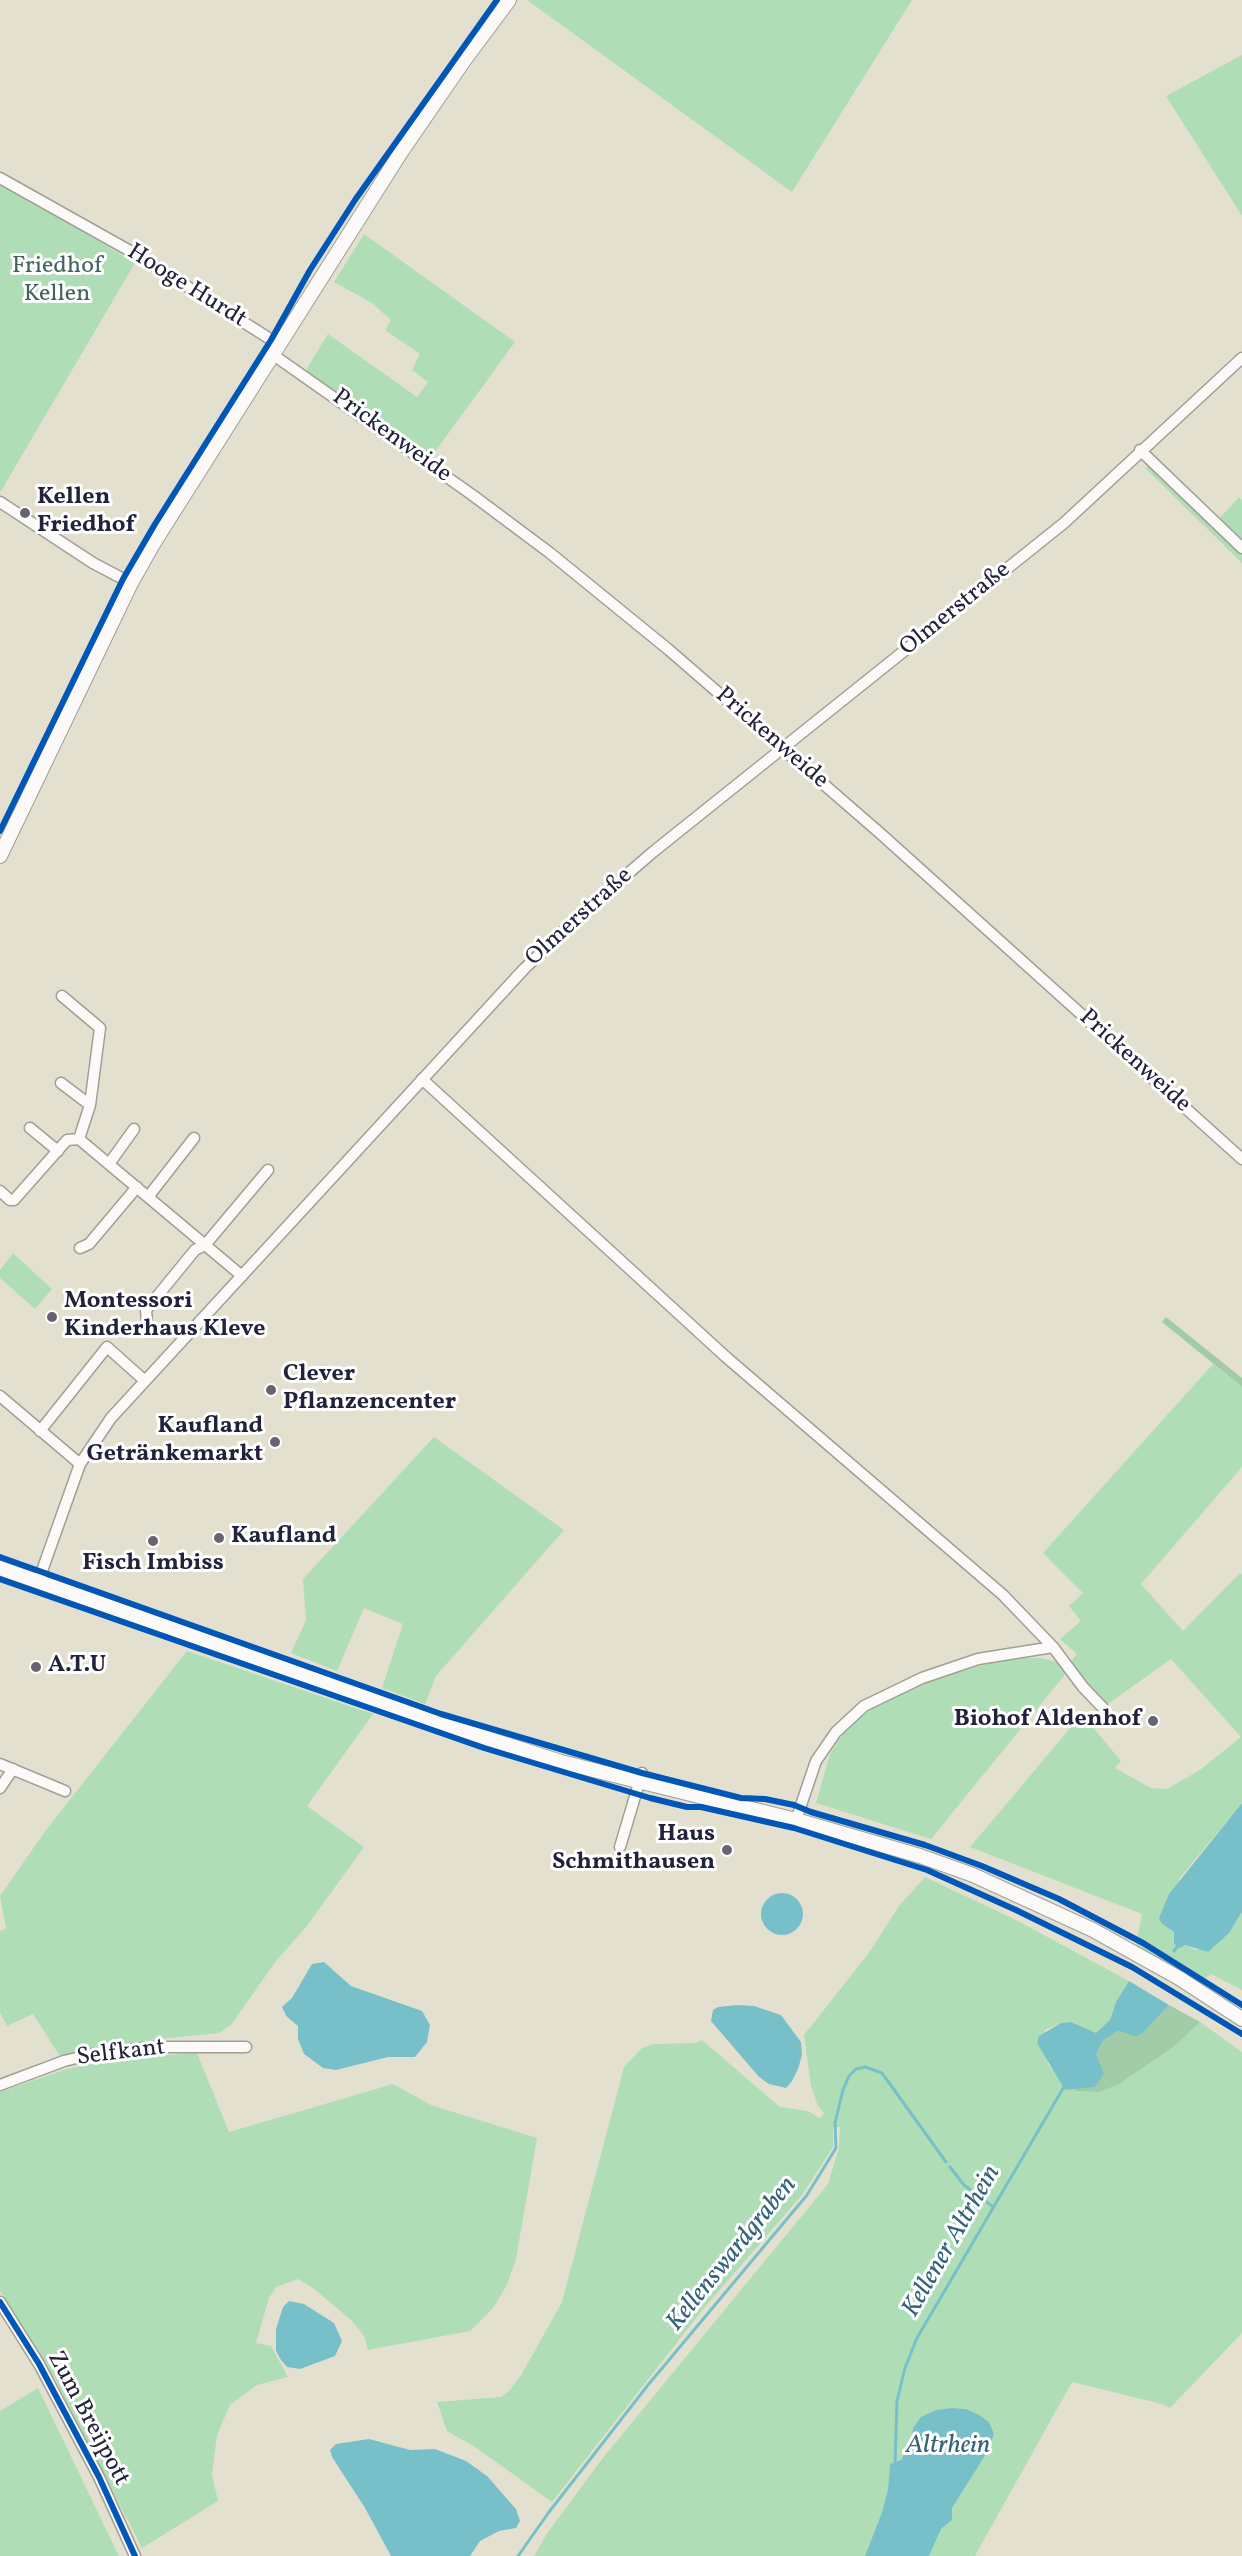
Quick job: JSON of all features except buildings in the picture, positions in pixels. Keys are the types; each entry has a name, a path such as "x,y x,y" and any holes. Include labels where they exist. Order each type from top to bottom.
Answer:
{"main road":[{"path":"0,856 131,583 198,470 401,152 509,0"},
{"path":"0,1568 437,1722 561,1762 641,1778 796,1820 910,1853 964,1872 1046,1907 1139,1955 1242,2019"}],"street":[{"name":"Hooge Hurdt","path":"0,178 139,256 275,349"},
{"name":"Prickenweide","path":"275,349 550,554 669,650 1242,1159"},
{"name":"Olmerstraße","path":"38,1582 80,1464 111,1418 524,969 587,909 653,852 1064,523 1140,450 1242,358"},
{"path":"1140,450 1242,548"},
{"path":"0,502 93,563 131,583"},
{"path":"62,996 100,1028 90,1105 80,1139"},
{"path":"422,1079 726,1357 1004,1595 1053,1647 1083,1688 1103,1708"},
{"path":"61,1083 90,1105"},
{"path":"30,1128 58,1151"},
{"path":"109,1164 134,1129"},
{"path":"148,1197 194,1138"},
{"path":"0,1191 10,1200 14,1200 67,1140 80,1139 242,1276"},
{"path":"147,1323 146,1310 195,1250 205,1245 268,1170"},
{"path":"80,1248 89,1244 137,1187"},
{"path":"40,1431 107,1347 144,1380"},
{"path":"0,1396 80,1464"},
{"path":"796,1820 816,1761 836,1732 864,1707 922,1678 978,1659 1053,1647"},
{"path":"0,1764 65,1791"},
{"path":"0,1788 13,1769"},
{"path":"620,1847 641,1778"},
{"name":"Selfkant","path":"0,2085 64,2061 93,2054 152,2047 246,2047"},
{"name":"Zum Breijpott","path":"0,2302 39,2364 99,2477 135,2556"}],"green space":[{"path":"527,0 912,0 792,192"},
{"path":"1242,55 1242,216 1166,96"},
{"name":"Friedhof Kellen","path":"0,182 135,263 1,491 0,491"},
{"path":"364,234 515,342 429,460 308,374 306,370 328,334 417,397 428,382 412,370 420,354 385,330 391,320 372,303 334,282"},
{"path":"1150,465 1242,553 1242,563 1145,468"},
{"path":"1239,497 1242,500 1242,543 1218,520"},
{"path":"13,1253 52,1289 35,1309 0,1278 0,1270"},
{"path":"1166,1317 1242,1378 1242,1387 1162,1322"},
{"path":"1213,1364 1242,1387 1242,1467 1141,1584 1183,1631 1240,1573 1242,1574 1242,1803 1180,1878 1162,1924 1174,1932 1176,1938 1185,1945 1196,1950 1238,1920 1242,1912 1242,1990 1211,1974 1199,1983 1136,1946 1142,1914 970,1847 1082,1714 1121,1761 1115,1768 1151,1788 1167,1789 1200,1770 1241,1737 1171,1659 1108,1704 1089,1687 1071,1661 1077,1654 1060,1639 1081,1621 1069,1606 1083,1593 1043,1553"},
{"path":"434,1437 564,1530 436,1676 425,1704 382,1688 403,1624 364,1608 337,1671 291,1653 306,1620 303,1579"},
{"path":"187,1651 373,1714 307,1806 364,1847 307,1926 276,1961 231,2025 219,2033 140,2041 61,2058 33,2014 7,2026 0,2012 0,1931 6,1928 0,1896 46,1830"},
{"path":"1024,1658 1041,1658 1057,1662 1067,1672 931,1839 816,1803 830,1754 845,1731 861,1716 885,1701 935,1679 986,1664"},
{"path":"925,1877 1016,1920 1129,1981 1116,2002 1110,2020 1095,2034 1071,2022 1061,2023 1045,2030 1048,2064 1065,2090 1077,2088 1075,2091 1099,2092 1176,2045 1200,2022 1242,2052 1242,2333 1170,2408 1162,2404 1072,2382 975,2556 929,2556 941,2529 952,2520 952,2508 988,2451 994,2434 966,2409 953,2408 936,2410 913,2428 911,2442 901,2460 890,2464 888,2489 882,2512 865,2556 534,2556 548,2532 602,2459 828,2184 839,2148 840,2127 833,2127 833,2147 802,2195 704,2308 552,2502 475,2447 447,2431 437,2402 501,2397 509,2391 520,2377 562,2302 624,2067 642,2048 653,2044 695,2043 702,2040 780,2107 808,2111 820,2118 824,2113 818,2106 811,2086 804,2035 868,1954 899,1906"},
{"path":"1169,2005 1200,2022 1176,2045 1119,2084 1099,2092 1074,2091 1077,2088 1087,2088 1098,2065 1096,2054 1103,2041 1118,2031 1128,2034 1143,2033"},
{"path":"197,2053 229,2132 393,2084 431,2105 537,2138 516,2259 507,2285 493,2308 470,2331 368,2350 364,2336 351,2320 313,2288 298,2279 276,2287 269,2298 256,2343 271,2346 288,2377 257,2385 230,2405 217,2435 212,2475 218,2501 142,2548 54,2377 0,2291 0,2092 67,2069 118,2058"},
{"path":"38,2388 119,2556 0,2556 0,2411"}],"water":[{"path":"1242,1803 1242,1912 1229,1933 1208,1952 1185,1945 1180,1948 1174,1944 1174,1932 1162,1924 1159,1918 1169,1894"},
{"path":"782,1893 797,1899 803,1914 797,1929 782,1935 767,1929 761,1914 767,1899"},
{"path":"324,1962 351,1986 422,2011 430,2025 427,2042 415,2057 388,2057 336,2070 323,2068 304,2054 298,2039 298,2026 287,2017 282,2007 292,1998 312,1964"},
{"path":"1129,1981 1169,2005 1143,2033 1135,2036 1118,2031 1103,2041 1096,2054 1104,2074 1095,2087 1065,2090 1037,2043 1039,2036 1061,2023 1071,2022 1096,2033 1110,2020 1116,2002"},
{"path":"754,2006 781,2015 801,2042 802,2055 798,2069 786,2088 769,2084 759,2077 711,2021 713,2010 718,2007"},
{"path":"289,2301 304,2304 334,2323 342,2341 335,2356 300,2369 287,2367 281,2360 276,2351 276,2329 283,2307"},
{"name":"Altrhein","path":"966,2409 979,2415 989,2422 994,2434 988,2451 952,2508 952,2520 941,2529 929,2556 865,2556 882,2512 888,2489 890,2464 901,2460 911,2442 913,2428 921,2417 936,2410"},
{"path":"369,2439 410,2450 435,2449 466,2461 487,2476 516,2509 520,2521 516,2528 499,2531 480,2541 470,2556 391,2556 330,2450 336,2444"}],"waterway":[{"name":"Kellener Altrhein","path":"1174,1951 1180,1943"},
{"name":"Kellenswardgraben","path":"518,2556 549,2512 648,2385 807,2195 836,2148 835,2123 843,2090 849,2076 856,2069 865,2067 882,2073 946,2162"},
{"name":"Kellener Altrhein","path":"895,2464 897,2401 905,2368 917,2338 1065,2085"},
{"name":"Kellenswardgraben","path":"950,2167 964,2185 992,2206"}],"cycle path":[{"path":"0,831 123,579 155,524 271,340 310,270 355,200 497,0"},
{"path":"0,1557 441,1714 642,1773 741,1798 765,1799 794,1805 925,1845 982,1866 1059,1899 1143,1943 1242,2005"},
{"path":"0,1579 484,1748 650,1798 794,1828 927,1870 1016,1910 1132,1967 1242,2034"},
{"path":"0,2302 39,2364 99,2477 135,2556"}],"place":[{"name":"Kellen Friedhof","path":"25,513"},
{"name":"Montessori Kinderhaus Kleve","path":"52,1317"},
{"name":"Clever Pflanzencenter","path":"271,1390"},
{"name":"Kaufland Getränkemarkt","path":"275,1442"},
{"name":"Kaufland","path":"219,1538"},
{"name":"Fisch Imbiss","path":"153,1541"},
{"name":"A.T.U","path":"36,1667"},
{"name":"Biohof Aldenhof","path":"1153,1721"},
{"name":"Haus Schmithausen","path":"727,1850"}]}
